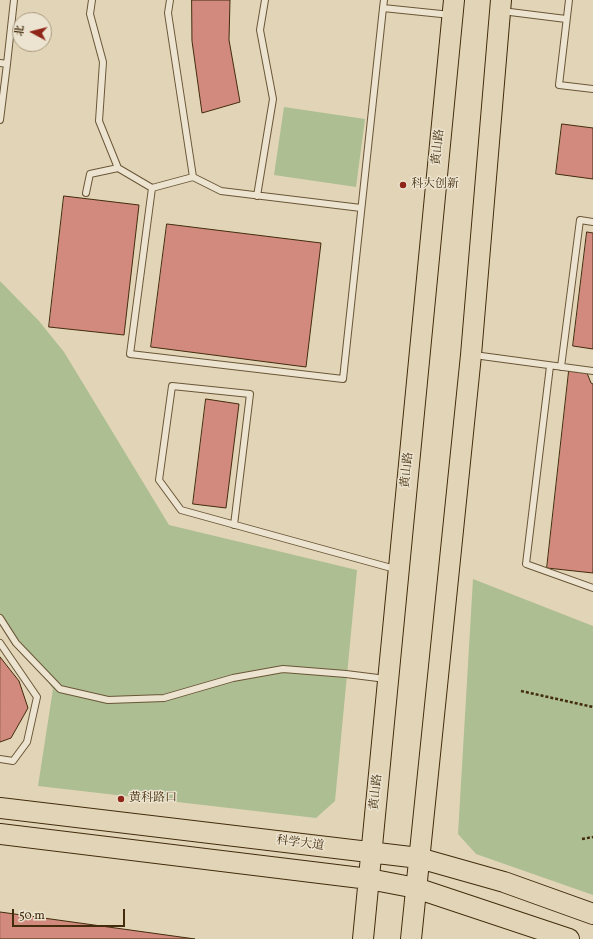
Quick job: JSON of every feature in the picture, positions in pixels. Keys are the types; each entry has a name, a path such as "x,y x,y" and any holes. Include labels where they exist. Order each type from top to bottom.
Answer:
{"main road":[{"path":"411,939 471,355 501,5"},
{"name":"黄山路","path":"363,939 453,8"},
{"name":"科学大道","path":"0,808 419,858 504,882 593,914"},
{"path":"0,834 369,879 416,888 569,939"}],"lane":[{"path":"0,120 3,64 14,0"},
{"path":"92,0 90,14 103,62 99,121 118,168 152,188 193,177 221,191 361,208"},
{"path":"170,0 168,13 193,177"},
{"path":"258,196 273,99 260,30 265,0"},
{"path":"152,188 130,354 343,379 384,0"},
{"path":"569,0 559,85 593,89"},
{"path":"501,5 566,19"},
{"path":"383,8 453,8"},
{"path":"86,193 90,174 118,168"},
{"path":"561,367 580,220 593,222"},
{"path":"471,355 593,372"},
{"path":"550,366 526,564 593,588"},
{"path":"234,525 250,394 172,386 159,480 181,510 234,525 399,570"},
{"path":"0,618 16,643 60,688 108,700 164,698 234,678 283,669 388,679"},
{"path":"0,643 37,697 27,742 13,761 0,759"}],"path":[{"path":"521,691 593,706"},
{"path":"582,839 593,837"}],"green space":[{"path":"284,107 365,119 356,187 274,175"},
{"path":"0,281 39,321 64,352 169,525 357,570 335,801 316,818 38,786 53,689 0,613"},
{"path":"473,579 593,626 593,895 476,854 458,834"}],"building":[{"path":"192,0 230,0 229,40 240,102 202,113 192,41"},
{"path":"562,124 593,128 593,179 556,174"},
{"path":"64,196 139,205 124,335 49,327"},
{"path":"167,224 321,243 306,367 151,347"},
{"path":"587,232 593,233 593,349 573,346"},
{"path":"569,371 587,373 591,383 593,384 593,573 547,568"},
{"path":"206,399 239,404 226,508 193,504"},
{"path":"0,657 19,681 28,708 11,738 0,742"},
{"path":"0,912 195,939 0,939"}],"place":[{"name":"科大创新","path":"403,185"},
{"name":"黄科路口","path":"121,799"}]}
